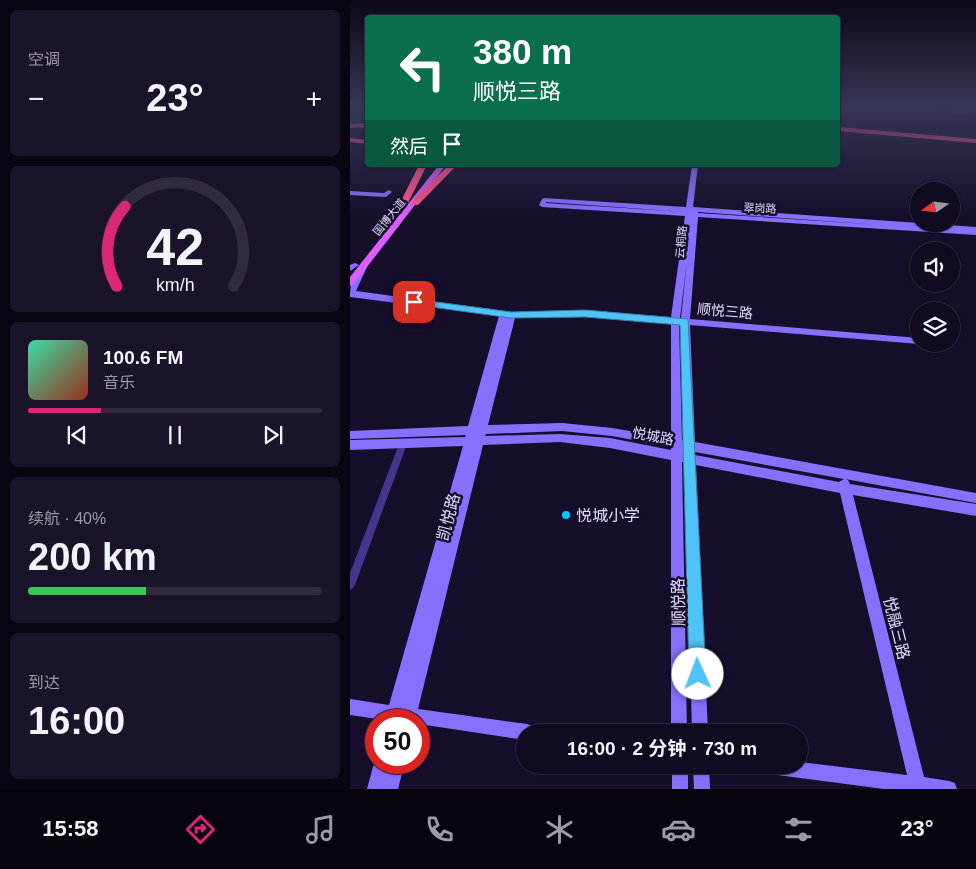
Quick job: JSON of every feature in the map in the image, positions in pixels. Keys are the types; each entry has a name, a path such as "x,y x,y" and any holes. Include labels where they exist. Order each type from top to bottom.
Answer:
{"highway":[{"path":"402,207 422,167"},
{"path":"415,203 451,167"}],"main road":[{"name":"国博大道","path":"350,283 354,268 432,167"},
{"name":"国博大道","path":"354,268 415,203 442,167"},
{"name":"云桐路","path":"680,321 695,167"},
{"name":"云桐路","path":"691,213 700,167"},
{"path":"350,191 388,194"},
{"name":"翠岗路","path":"543,203 976,233"},
{"name":"翠岗路","path":"691,213 976,229"},
{"path":"350,293 354,268"},
{"name":"顺悦三路","path":"350,293 507,314 585,313 910,340"},
{"name":"凯悦路","path":"403,709 507,314"},
{"name":"顺悦路","path":"679,724 676,450 680,321"},
{"name":"顺悦路","path":"680,321 689,452 700,724"},
{"name":"悦城路","path":"350,435 560,438 610,443 676,450 842,474 976,498"},
{"name":"悦城路","path":"350,445 403,444 474,437"},
{"name":"悦城路","path":"689,452 846,489 976,510"},
{"name":"悦融三路","path":"842,474 918,787"},
{"path":"350,707 365,710"},
{"path":"430,720 516,731"},
{"path":"808,771 918,787 949,789"},
{"path":"374,789 378,774"},
{"path":"390,789 394,774"},
{"path":"680,774 680,789"},
{"path":"701,774 702,789"}],"street":[{"path":"350,585 403,444"}],"place":[{"name":"悦城小学","path":"566,515"}],"route":[{"path":"414,302 511,315 585,313 685,322 698,674"}]}
